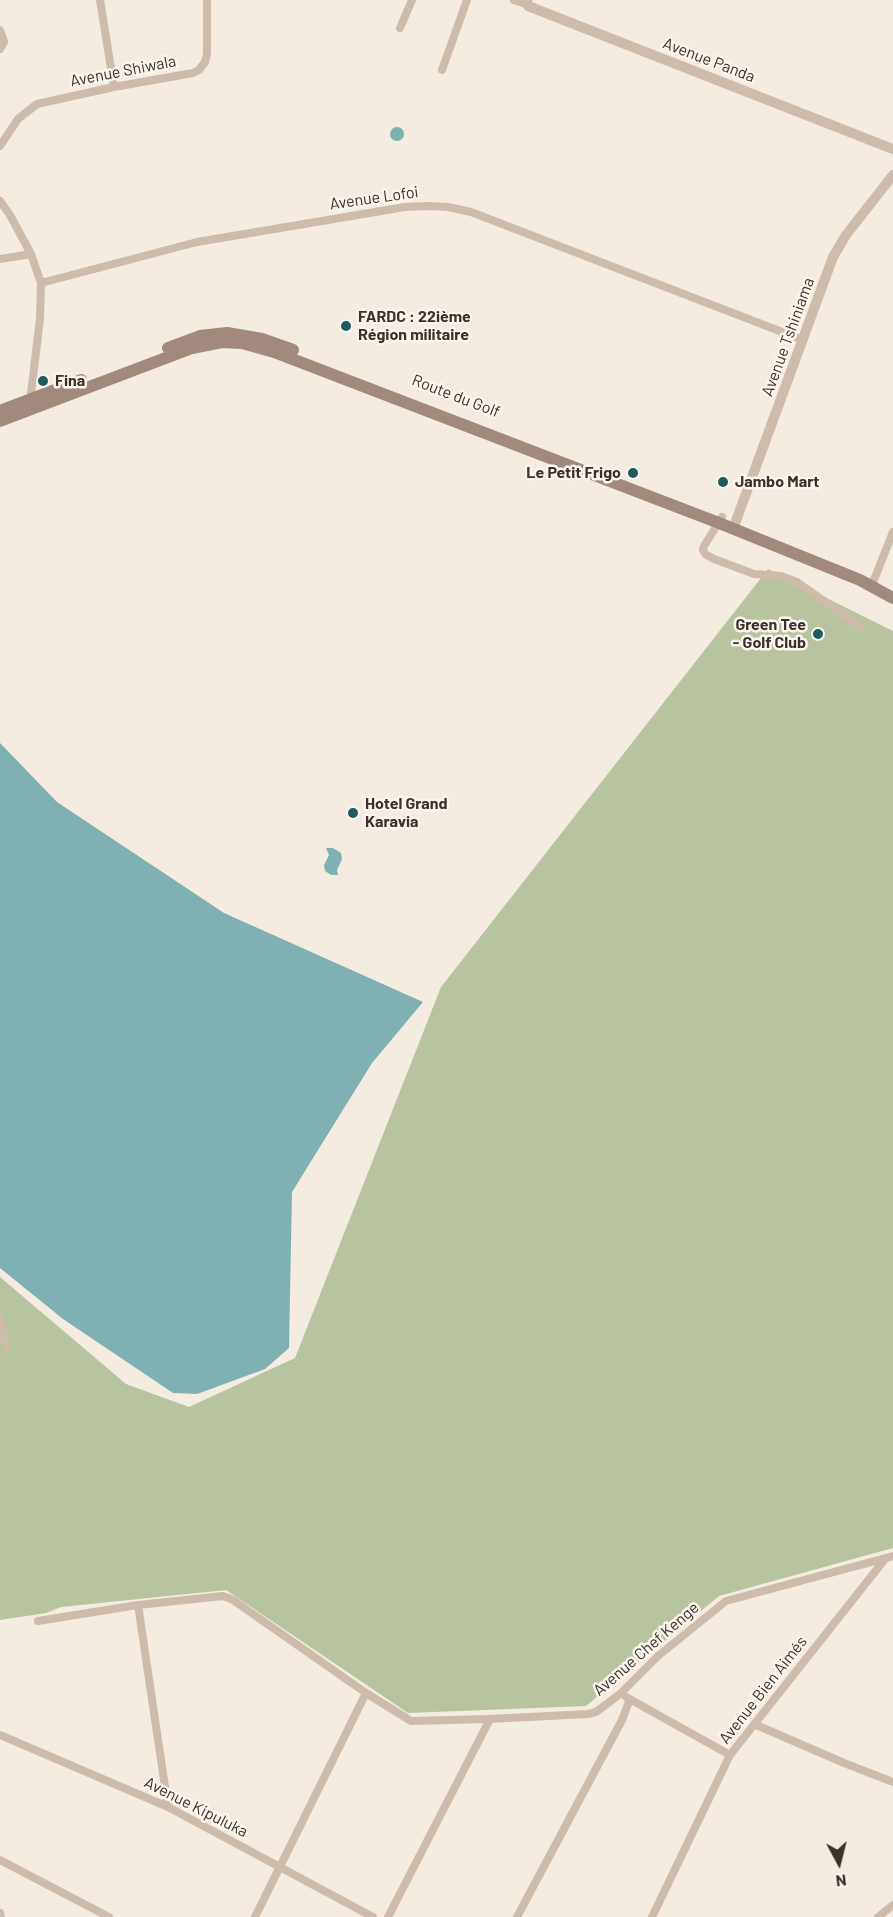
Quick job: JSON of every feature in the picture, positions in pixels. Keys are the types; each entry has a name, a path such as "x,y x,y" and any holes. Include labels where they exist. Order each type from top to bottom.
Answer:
{"main road":[{"name":"Route du Golf","path":"0,411 34,403 195,338 219,333 240,334 277,344 893,588"},
{"path":"0,421 34,403"},
{"path":"874,582 893,598"}],"street":[{"path":"100,0 114,87"},
{"name":"Avenue Shiwala","path":"0,146 3,133 37,104 200,70 207,54 207,0"},
{"path":"400,28 412,0"},
{"path":"442,70 466,0"},
{"name":"Avenue Panda","path":"514,0 527,2 893,148"},
{"path":"0,30 4,42 0,49"},
{"name":"Avenue Tshiniama","path":"734,526 833,257 839,245 893,175"},
{"path":"0,201 31,254 41,282 34,403"},
{"name":"Avenue Lofoi","path":"41,282 197,242 405,207 438,206 471,212 803,340"},
{"path":"0,260 31,254"},
{"path":"720,520 704,546 705,554 754,574 781,576 797,582 861,627"},
{"path":"874,582 893,532"},
{"path":"0,1318 6,1347"},
{"name":"Avenue Chef Kenge","path":"366,1693 411,1721 588,1714 599,1710 620,1694 658,1656 723,1603 889,1558"},
{"name":"Avenue Bien Aimés","path":"651,1917 730,1755 889,1558"},
{"path":"38,1621 138,1605 226,1596 366,1693 255,1917"},
{"path":"138,1605 168,1807"},
{"path":"620,1694 730,1755"},
{"path":"517,1917 622,1720 630,1699"},
{"path":"388,1917 490,1719"},
{"path":"754,1724 893,1782"},
{"name":"Avenue Kipuluka","path":"0,1735 168,1807 373,1917"},
{"path":"0,1860 110,1917"},
{"path":"878,1917 893,1905"},
{"path":"0,1912 1,1917"}],"green space":[{"path":"768,569 893,631 893,1548 719,1596 586,1706 408,1713 226,1590 61,1607 46,1613 0,1620 0,1277 126,1384 189,1407 295,1358 441,987"}],"water":[{"path":"394,127 400,127 404,134 400,141 394,141 390,137 390,131"},
{"path":"0,743 57,802 224,913 423,1002 372,1063 292,1192 289,1348 265,1369 197,1394 173,1393 63,1319 0,1268"},
{"path":"326,848 333,848 341,853 342,859 337,870 338,875 331,875 325,871 324,865 329,855"}],"place":[{"name":"FARDC : 22ième Région militaire","path":"346,326"},
{"name":"Fina","path":"43,381"},
{"name":"Le Petit Frigo","path":"633,473"},
{"name":"Jambo Mart","path":"723,482"},
{"name":"Green Tee - Golf Club","path":"818,634"},
{"name":"Hotel Grand Karavia","path":"353,813"}]}
